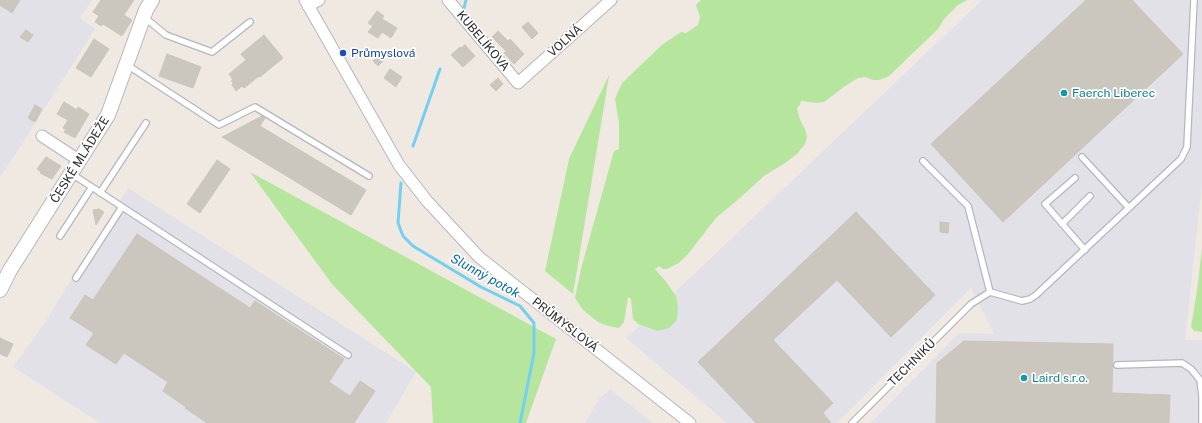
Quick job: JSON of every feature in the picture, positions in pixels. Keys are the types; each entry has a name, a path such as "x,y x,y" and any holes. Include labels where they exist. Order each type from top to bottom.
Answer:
{"street":[{"name":"ČESKÉ MLÁDEŽE","path":"0,290 10,270 108,115 144,17 152,0"},
{"path":"307,3 319,0"},
{"name":"KUBELÍKOVA","path":"448,0 518,83"},
{"name":"VOLNÁ","path":"518,83 611,0"},
{"name":"PRŮMYSLOVÁ","path":"307,3 399,165 427,201 479,257 690,423"},
{"path":"42,136 80,161"}],"lane":[{"path":"923,161 968,206 990,292 1022,301 1030,299 1085,250 1181,159 1187,147 1194,0"},
{"path":"144,17 166,35 212,52 250,22"},
{"path":"127,64 219,125 255,107 369,176"},
{"path":"100,193 146,123"},
{"path":"1082,157 1129,208"},
{"path":"72,174 348,355"},
{"path":"1074,178 1045,204 1085,250"},
{"path":"60,236 92,187"},
{"path":"1062,224 1090,196"},
{"path":"76,278 122,207"},
{"name":"TECHNIKŮ","path":"852,423 971,304 990,292"},
{"path":"1117,365 1182,363 1191,369 1200,380 1202,396 1202,423"}],"shaded area":[{"path":"0,0 92,0 80,18 95,29 0,177"},
{"path":"982,0 1202,0 1202,184 1185,340 1202,340 1202,423 870,423 959,333 994,334 971,288 837,423 727,423 626,338 640,325 657,331 676,296 674,293"},
{"path":"128,188 416,372 386,423 100,423 13,367 44,324"},
{"path":"610,389 653,423 585,423 599,399"}],"green space":[{"path":"701,0 967,0 958,5 944,19 938,29 889,76 879,80 873,80 866,77 858,78 824,102 816,103 801,101 797,108 807,137 805,144 797,154 764,176 716,218 688,254 679,263 667,269 663,269 659,266 655,269 676,296 678,308 677,320 669,328 657,331 638,324 633,319 631,299 628,297 624,322 619,328 608,326 598,322 583,310 575,298 582,265 614,151 619,149 619,124 615,99 622,83 663,44 681,32 686,33 698,25 700,17 696,5"},
{"path":"609,75 573,294 545,271 569,159"},
{"path":"250,172 556,339 526,423 433,423 431,387 332,284"},
{"path":"1202,248 1202,332 1194,331 1191,327"}],"building":[{"path":"0,0 20,0 12,13 0,5"},
{"path":"101,0 134,0 124,15 132,20 122,36 103,24 101,26 95,22 99,16 93,12"},
{"name":"Faerch Liberec","path":"1086,0 1132,0 1183,54 1003,222 931,144"},
{"path":"377,11 384,16 382,19 397,28 391,38 382,32 378,38 368,32 373,26 368,23"},
{"path":"528,22 538,33 532,39 522,27"},
{"path":"26,30 33,35 28,42 20,37"},
{"path":"498,31 508,41 510,39 524,54 514,64 504,53 506,51 492,37"},
{"path":"264,35 283,58 260,77 259,76 244,88 242,86 236,91 232,85 233,83 231,81 233,80 229,74 246,60 241,54"},
{"path":"94,39 109,49 91,77 76,68"},
{"path":"465,45 475,56 463,67 451,55 460,47 461,48"},
{"path":"380,53 386,58 378,66 373,61"},
{"path":"167,54 201,67 193,88 159,76"},
{"path":"390,69 402,77 396,87 384,78"},
{"path":"498,78 503,84 496,91 490,85"},
{"path":"64,102 77,110 78,107 89,114 75,138 64,132 66,129 63,128 68,120 57,114"},
{"path":"35,105 42,109 35,122 28,118"},
{"path":"262,116 265,118 260,126 366,190 351,215 222,137"},
{"path":"46,157 61,166 52,179 40,173 41,172 37,169"},
{"path":"217,160 230,169 200,213 187,204"},
{"path":"99,209 104,212 96,225 93,210"},
{"path":"856,212 935,295 891,337 837,280 773,340 833,403 823,413 831,423 756,423 698,362"},
{"path":"940,222 949,223 948,233 940,232"},
{"path":"137,234 250,308 255,301 344,359 329,382 350,396 360,381 375,391 354,423 207,423 163,391 168,382 124,353 116,364 86,345 94,333 70,318 85,295 93,300"},
{"path":"0,338 13,344 7,357 0,354"},
{"name":"Laird s.r.o.","path":"964,341 1113,344 1112,393 1170,395 1169,423 936,423 937,363"}],"waterway":[{"name":"Slunný potok","path":"463,12 466,0"},
{"name":"Slunný potok","path":"413,146 440,69"},
{"name":"Slunný potok","path":"401,183 398,223 403,236 413,246 481,287 520,306 534,323 534,353 520,423"}],"place":[{"name":"Průmyslová","path":"343,53"},
{"name":"Faerch Liberec","path":"1064,93"},
{"name":"Laird s.r.o.","path":"1024,378"}]}
